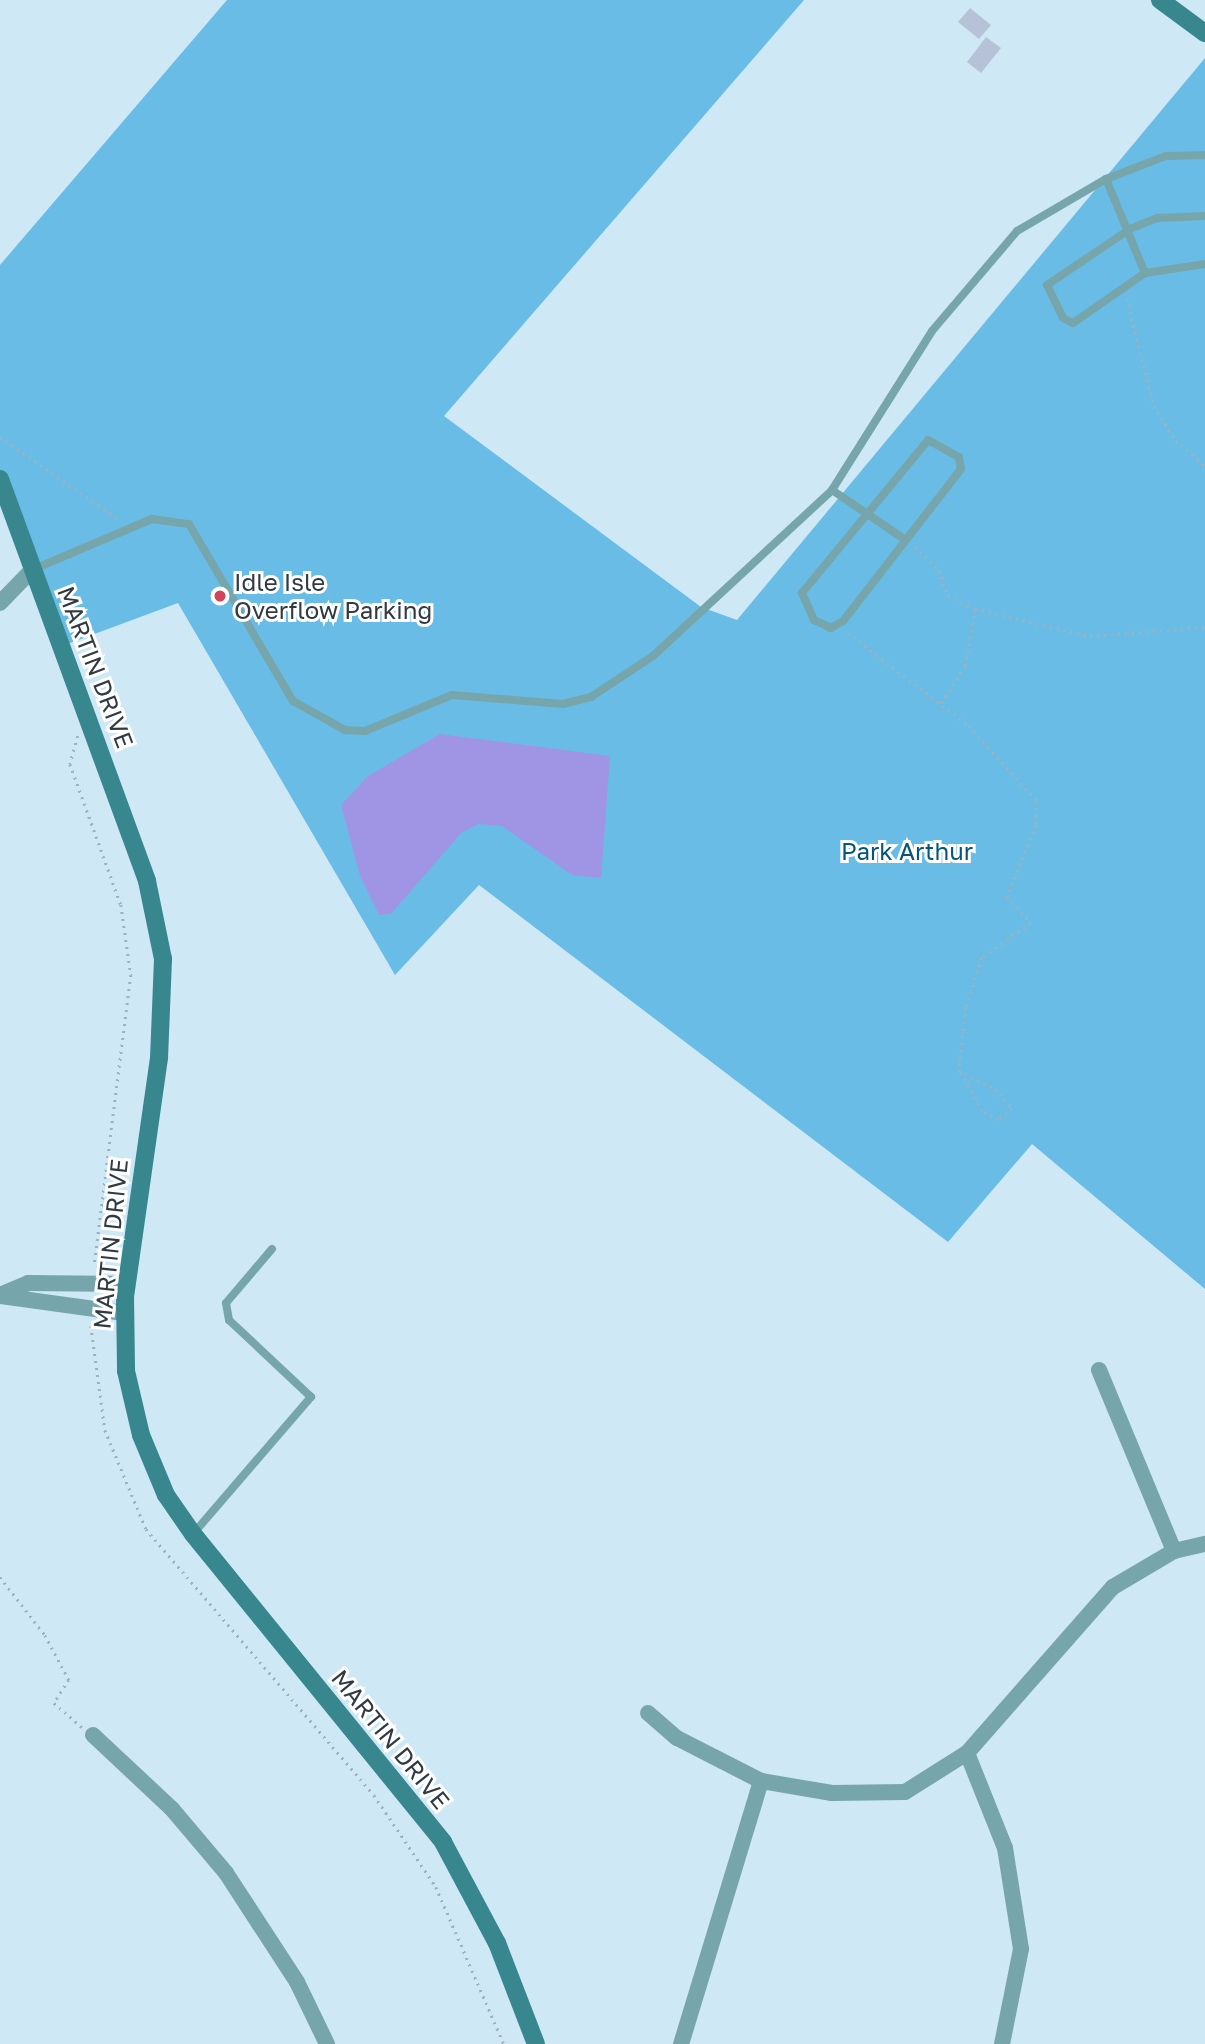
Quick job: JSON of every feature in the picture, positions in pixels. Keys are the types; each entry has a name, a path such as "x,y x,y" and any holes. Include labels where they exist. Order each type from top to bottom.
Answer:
{"street":[{"path":"1160,0 1205,33"},
{"name":"MARTIN DRIVE","path":"0,479 94,729 147,881 163,959 159,1058 124,1313 126,1371 141,1435 166,1495 192,1534 443,1842 497,1943 536,2044"},
{"path":"0,603 33,569"},
{"path":"0,1296 27,1283 126,1284"},
{"path":"0,1296 124,1313"},
{"path":"1099,1370 1174,1551"},
{"path":"648,1713 677,1738 761,1781 832,1793 905,1792 967,1753 1054,1647 1113,1587 1174,1551 1205,1544"},
{"path":"93,1735 172,1809 226,1873 296,1982 327,2044"},
{"path":"967,1753 1005,1847 1021,1949 1002,2044"},
{"path":"681,2044 761,1781"}],"lane":[{"path":"33,569 128,527 168,517 189,524 301,712 345,730 366,731 452,695 563,704 591,697 653,656 832,490 972,278 1017,231 1106,179 1166,156 1205,155"},
{"path":"1106,179 1130,229 1145,273"},
{"path":"1205,216 1157,218 1130,229 1047,285 1063,318 1073,323 1121,286 1145,273 1205,264"},
{"path":"928,440 950,449 961,469 843,621 831,628 814,620 802,593 868,511 928,440"},
{"path":"832,490 868,511 904,539"},
{"path":"192,1534 311,1397 229,1320 226,1303 272,1249"}],"path":[{"path":"1121,286 1131,305 1154,406 1176,441 1205,466"},
{"path":"0,437 128,527"},
{"path":"904,539 939,570 948,596 975,609 1090,636 1205,627"},
{"path":"941,703 965,666 975,609"},
{"path":"843,621 867,653 941,703 1028,785 1038,812 1007,897 1031,923 982,958 966,1008 959,1070 982,1111 998,1120 1012,1108 995,1089 959,1070"},
{"path":"94,729 73,740 70,764 121,905 131,975 94,1269"},
{"path":"91,1319 105,1430 146,1530 230,1633 320,1727 390,1817 436,1887 504,2044"},
{"path":"0,1577 45,1635 69,1680 54,1703 93,1735"}],"green space":[{"name":"Park Arthur","path":"227,0 804,0 444,416 701,607 737,620 1205,58 1205,1289 1032,1144 948,1242 479,885 395,975 178,603 62,646 0,474 0,265"}],"shaded area":[{"path":"440,734 610,756 601,878 572,875 502,826 479,824 462,832 391,914 379,915 360,876 341,805 368,776"}],"building":[{"path":"970,8 991,25 979,39 958,22"},
{"path":"986,37 1001,48 981,73 967,62"}],"place":[{"name":"Idle Isle Overflow Parking","path":"220,596"}]}
